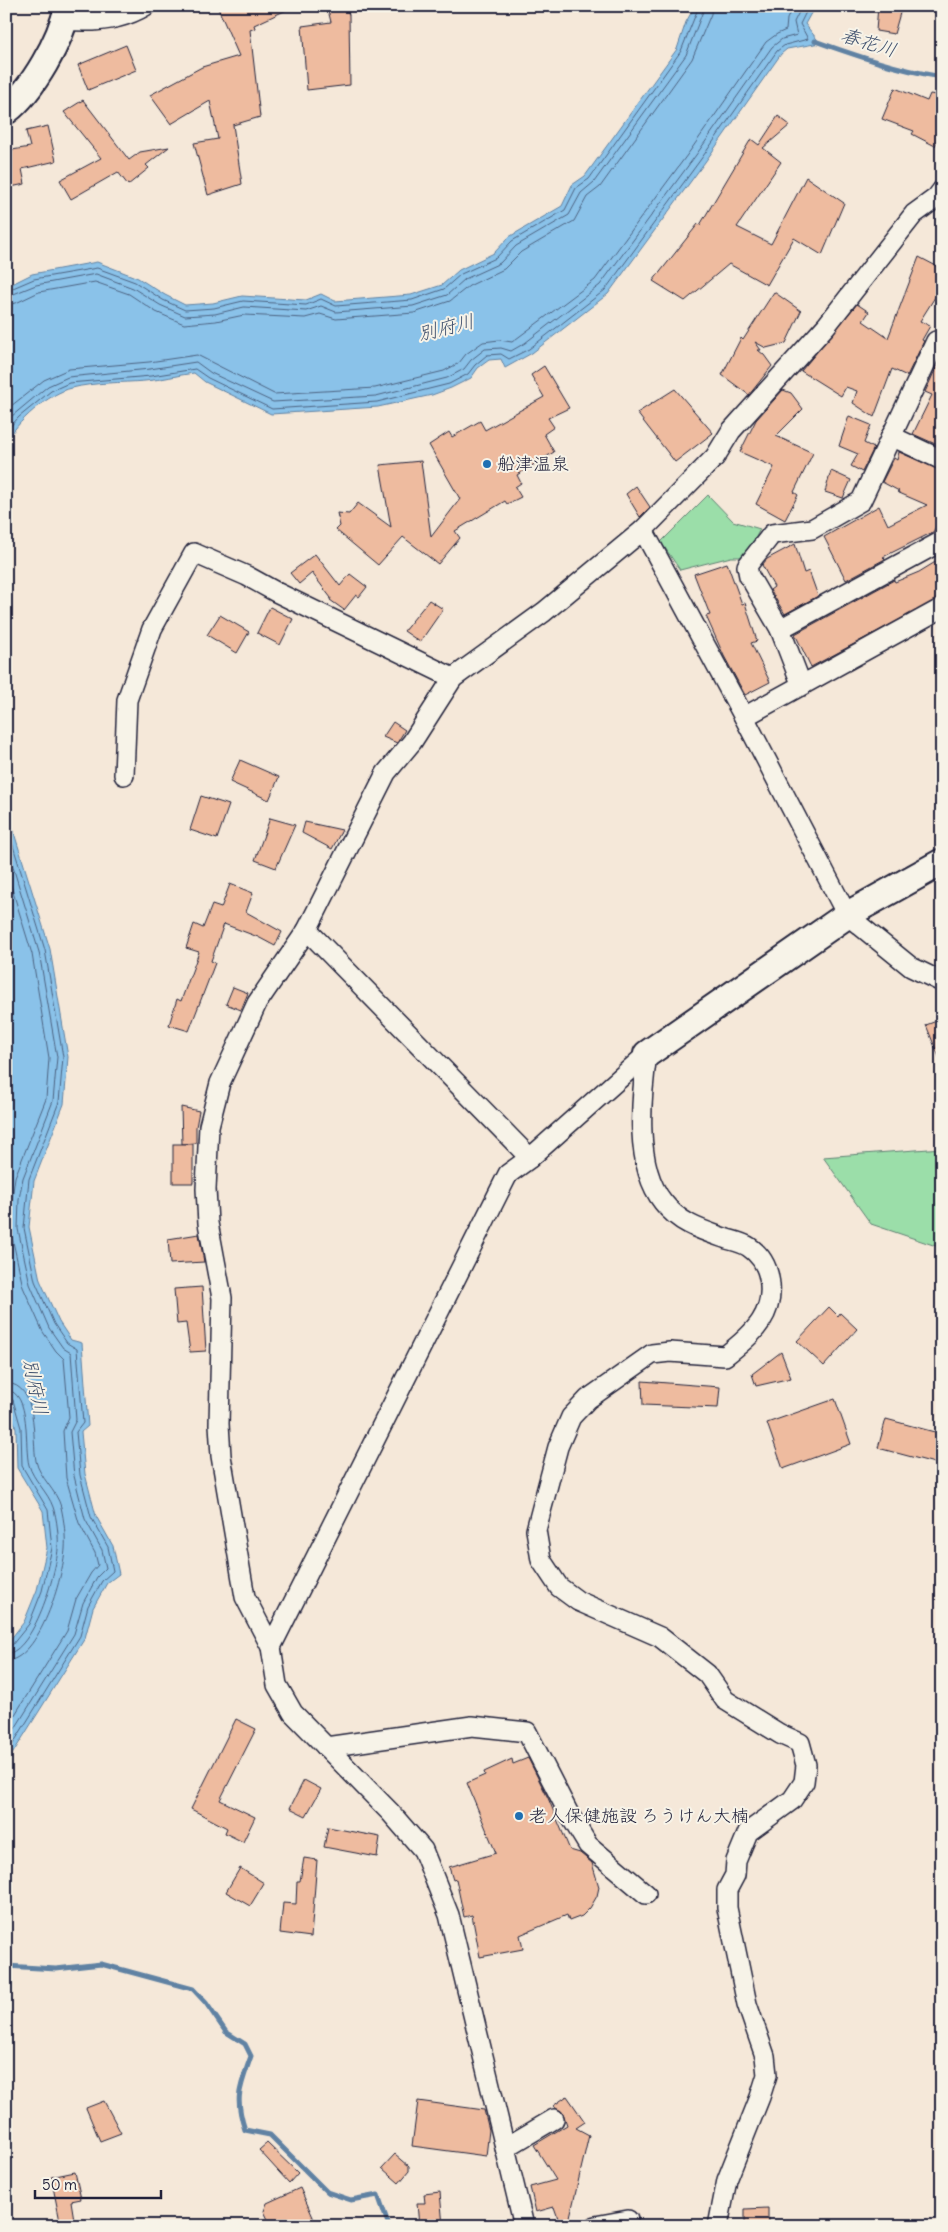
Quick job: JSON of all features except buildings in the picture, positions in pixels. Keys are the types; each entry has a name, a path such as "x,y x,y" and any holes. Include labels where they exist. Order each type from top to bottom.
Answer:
{"street":[{"path":"6,111 34,81 66,13 88,22 105,21 134,13 145,6"},
{"path":"524,2226 449,1915 423,1850 390,1812 293,1713 277,1685 272,1647 245,1597 225,1488 219,1424 222,1298 208,1223 206,1189 209,1126 220,1083 257,1003 307,930 386,773 412,742 453,678 544,612 643,530 715,457 731,431 826,326 914,214 940,197"},
{"path":"802,686 780,629 749,576 748,566 772,534 812,529 861,501 936,341 942,344"},
{"path":"890,436 942,460"},
{"path":"643,530 744,717 847,915 911,967 942,982"},
{"path":"780,629 942,541"},
{"path":"124,775 127,700 152,629 194,553 247,576 453,678"},
{"path":"744,717 942,608"},
{"path":"272,1647 508,1174 530,1158 647,1054 847,915 942,862"},
{"path":"307,930 530,1158"},
{"path":"647,1054 644,1077 643,1144 650,1180 662,1202 682,1222 748,1246 762,1259 770,1279 770,1299 761,1321 741,1343 725,1356 670,1352 652,1354 588,1399 571,1417 558,1447 536,1530 541,1560 559,1586 578,1601 660,1637 707,1674 725,1700 780,1734 800,1743 806,1765 804,1782 792,1800 748,1832 736,1861 735,1875 727,1890 727,1908 745,1996 765,2056 767,2074 760,2097 727,2180 718,2226"},
{"path":"326,1747 472,1726 527,1732 569,1814 588,1844 646,1894"},
{"path":"505,2148 554,2119"},
{"path":"595,2226 628,2220"}],"green space":[{"path":"708,495 733,521 760,529 746,557 731,557 680,570 661,542"},
{"path":"942,1148 942,1248 871,1224 823,1157"}],"water":[{"name":"別府川","path":"695,6 815,6 805,24 820,43 787,49 781,54 705,162 608,294 532,353 505,368 501,359 489,360 478,368 471,378 451,388 432,395 378,407 271,414 205,382 194,373 151,380 81,386 63,391 43,402 25,418 10,435 6,443 6,287 32,274 97,262 138,278 185,305 213,303 242,296 306,300 321,294 335,301 411,295 442,285 459,270 494,253 509,237 562,206 572,185 585,176 677,49 686,22"},
{"name":"別府川","path":"6,807 50,949 68,1057 64,1104 34,1181 29,1227 40,1280 59,1322 71,1340 82,1343 88,1426 81,1432 85,1474 96,1516 113,1546 119,1574 107,1583 93,1608 85,1638 6,1764 6,1645 24,1622 37,1590 47,1548 43,1511 17,1468 16,1429 6,1393"}],"waterway":[{"name":"春花川","path":"815,41 862,57 942,77"},
{"path":"6,1966 56,1969 101,1964 193,1989 206,2003 226,2032 245,2044 251,2056 244,2076 239,2101 245,2130 270,2135 327,2192 351,2200 378,2195 389,2226"}],"place":[{"name":"船津温泉","path":"487,464"},
{"name":"老人保健施設 ろうけん大楠","path":"519,1816"}]}
